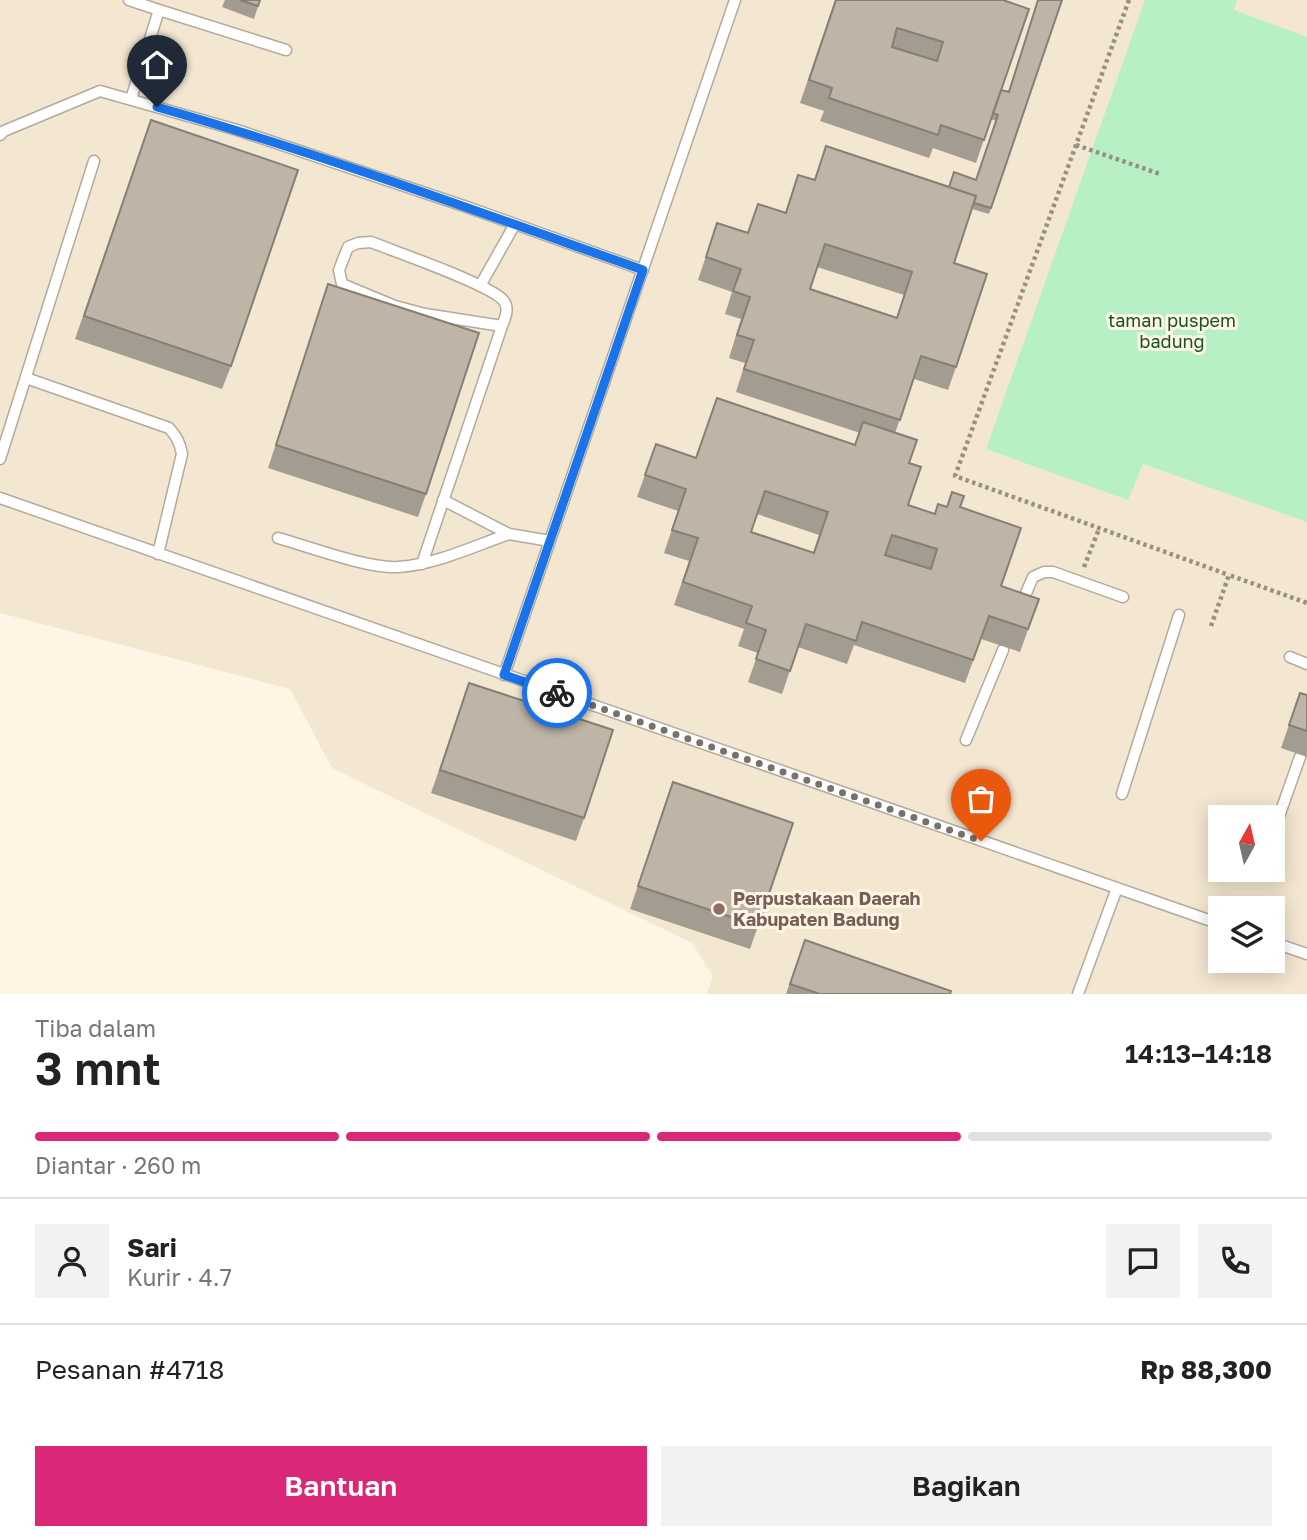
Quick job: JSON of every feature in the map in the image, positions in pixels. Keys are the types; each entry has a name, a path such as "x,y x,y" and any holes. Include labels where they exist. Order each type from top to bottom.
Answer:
{"lane":[{"path":"128,0 286,50"},
{"path":"504,675 735,0"},
{"path":"131,99 159,10"},
{"path":"0,135 100,91 237,130 643,270"},
{"path":"0,459 94,161"},
{"path":"480,286 515,224"},
{"path":"422,564 443,500 502,326 507,311 505,302 480,286 371,242 348,247 339,270 342,284 395,306 425,314 502,326"},
{"path":"26,377 169,428 175,434 182,454 158,554"},
{"path":"0,498 1208,920"},
{"path":"443,500 509,534 550,541"},
{"path":"278,538 378,566 397,567 422,564 509,534"},
{"path":"1017,614 1033,577 1044,572 1053,572 1123,597"},
{"path":"1122,794 1179,615"},
{"path":"966,740 1003,650"},
{"path":"1290,657 1307,664"},
{"path":"1283,805 1300,757"},
{"path":"1079,994 1117,888"},
{"path":"1285,946 1307,954"}],"path":[{"path":"1129,0 955,476 1307,603"},
{"path":"1076,145 1160,174"},
{"path":"1079,582 1098,529"},
{"path":"1211,626 1229,576"}],"shaded area":[{"path":"0,0 1307,0 1307,994 707,994 713,976 692,943 332,768 290,689 0,613"}],"green space":[{"name":"taman puspem badung","path":"1145,0 1237,0 1234,10 1307,37 1307,522 1143,464 1128,500 986,449"}],"building":[{"path":"240,0 260,0 258,6"},
{"path":"836,0 1003,0 1029,9 984,140 941,125 938,135 829,98 832,88 809,80","holes":["897,28 943,42 937,61 892,47"]},
{"path":"1038,0 1062,0 991,208 974,203 976,196 949,187 954,172 976,180 998,115 993,113 1001,90 1009,92"},
{"path":"151,120 298,170 231,366 84,316"},
{"path":"826,146 976,196 954,263 987,274 956,367 921,356 900,420 744,369 754,340 737,335 750,297 733,291 741,269 706,257 717,223 748,233 758,204 786,213 798,175 815,180","holes":["825,244 912,272 897,318 810,289"]},
{"path":"328,284 479,333 426,494 276,445"},
{"path":"717,398 855,445 863,422 917,440 909,463 921,467 908,505 935,514 938,504 947,507 952,492 964,496 960,507 1021,528 1001,586 1039,599 1028,629 989,616 973,660 862,622 856,641 806,624 790,671 756,659 766,630 746,623 752,606 683,582 698,538 672,530 686,489 645,475 656,444 696,458","holes":["765,491 828,512 814,553 751,532","892,535 937,549 931,569 885,555"]},
{"path":"469,683 613,730 584,818 440,770"},
{"path":"1300,693 1307,695 1307,731 1289,725"},
{"path":"673,782 793,823 758,926 638,886"},
{"path":"805,940 951,991 950,994 820,994 790,984"}],"way so far":[{"path":"557,693 981,841"}],"place":[{"name":"Perpustakaan Daerah Kabupaten Badung","path":"719,909"}],"route":[{"path":"157,107 237,130 467,207 643,270 504,675 557,693"}]}
